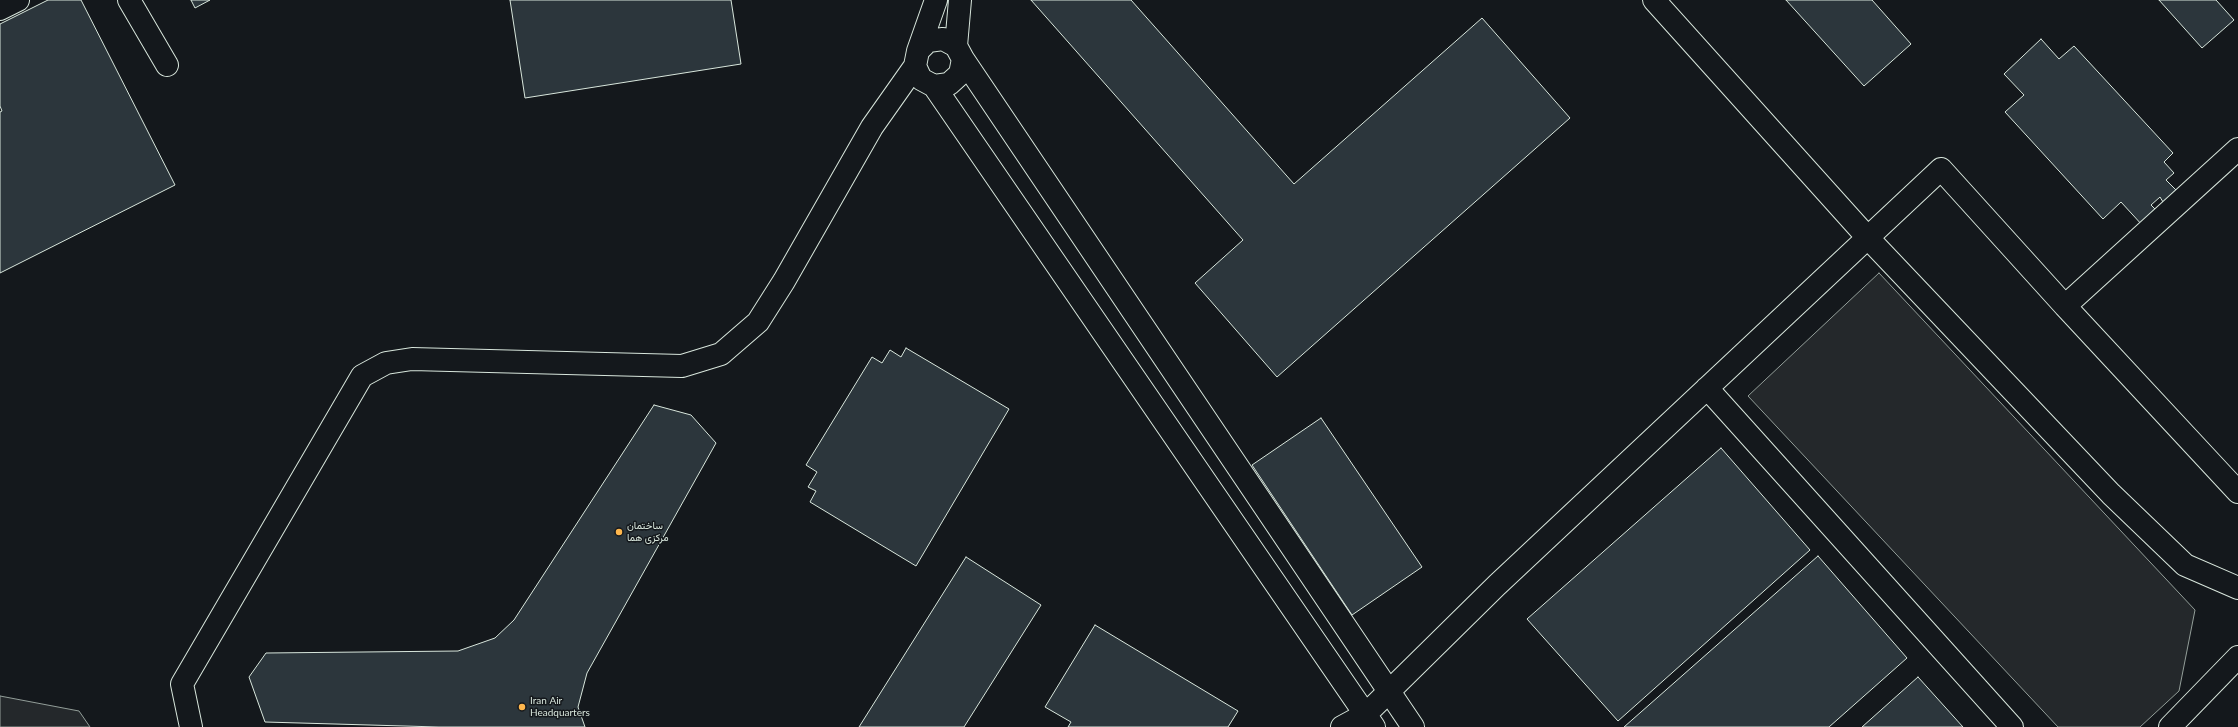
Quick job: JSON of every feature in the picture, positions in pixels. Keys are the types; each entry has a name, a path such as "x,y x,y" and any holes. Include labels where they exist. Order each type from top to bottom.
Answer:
{"lane":[{"path":"0,9 18,0"},
{"path":"129,0 167,65"},
{"path":"936,0 916,58 921,79 934,86 1370,721"},
{"path":"934,86 949,84 960,74 960,0"},
{"path":"1654,0 1868,238 2111,494 2185,565 2238,588"},
{"path":"191,727 182,684 362,376 386,363 412,359 682,366 721,354 758,322 784,281 872,127 916,58 928,41 943,39 959,53 1413,727"},
{"path":"2065,306 2238,149"},
{"path":"1342,727 1370,721 1390,691 1497,585 1941,169 2065,306 2238,492"},
{"path":"1707,388 2012,727"},
{"path":"2170,727 2238,657"}],"shaded area":[{"path":"1879,273 2195,610 2179,691 2140,727 2058,727 1748,396"},
{"path":"0,696 79,711 90,727 0,727"}],"building":[{"path":"48,0 81,0 175,185 0,273 0,112 2,111 0,106 0,24"},
{"path":"191,0 210,0 195,8"},
{"path":"510,0 731,0 741,64 525,98"},
{"path":"1031,0 1131,0 1294,184 1482,18 1570,118 1277,377 1195,283 1243,240"},
{"path":"1786,0 1872,0 1911,44 1864,86"},
{"path":"2159,0 2216,0 2234,20 2202,48"},
{"path":"2041,39 2059,59 2074,46 2173,153 2164,162 2174,173 2166,180 2176,190 2163,202 2160,197 2151,205 2158,212 2143,226 2121,202 2103,219 2005,112 2024,95 2004,74"},
{"path":"906,348 1009,409 916,566 810,502 816,491 808,487 817,472 806,465 872,357 882,363 890,350 901,357"},
{"name":"ساختمان مرکزی هما","path":"654,405 691,415 716,443 587,673 578,707 585,727 439,727 265,722 249,677 266,653 458,651 495,638 514,620"},
{"path":"1321,418 1422,567 1352,615 1252,465"},
{"path":"1721,448 1810,550 1618,721 1527,619"},
{"path":"1818,556 1907,658 1829,727 1624,727"},
{"path":"966,557 1041,605 964,727 859,727"},
{"path":"1095,625 1238,711 1228,727 1068,727 1071,722 1045,707"},
{"path":"1918,677 1963,727 1862,727"}],"place":[{"name":"ساختمان مرکزی هما","path":"619,532"},
{"name":"Iran Air Headquarters","path":"522,707"}]}
